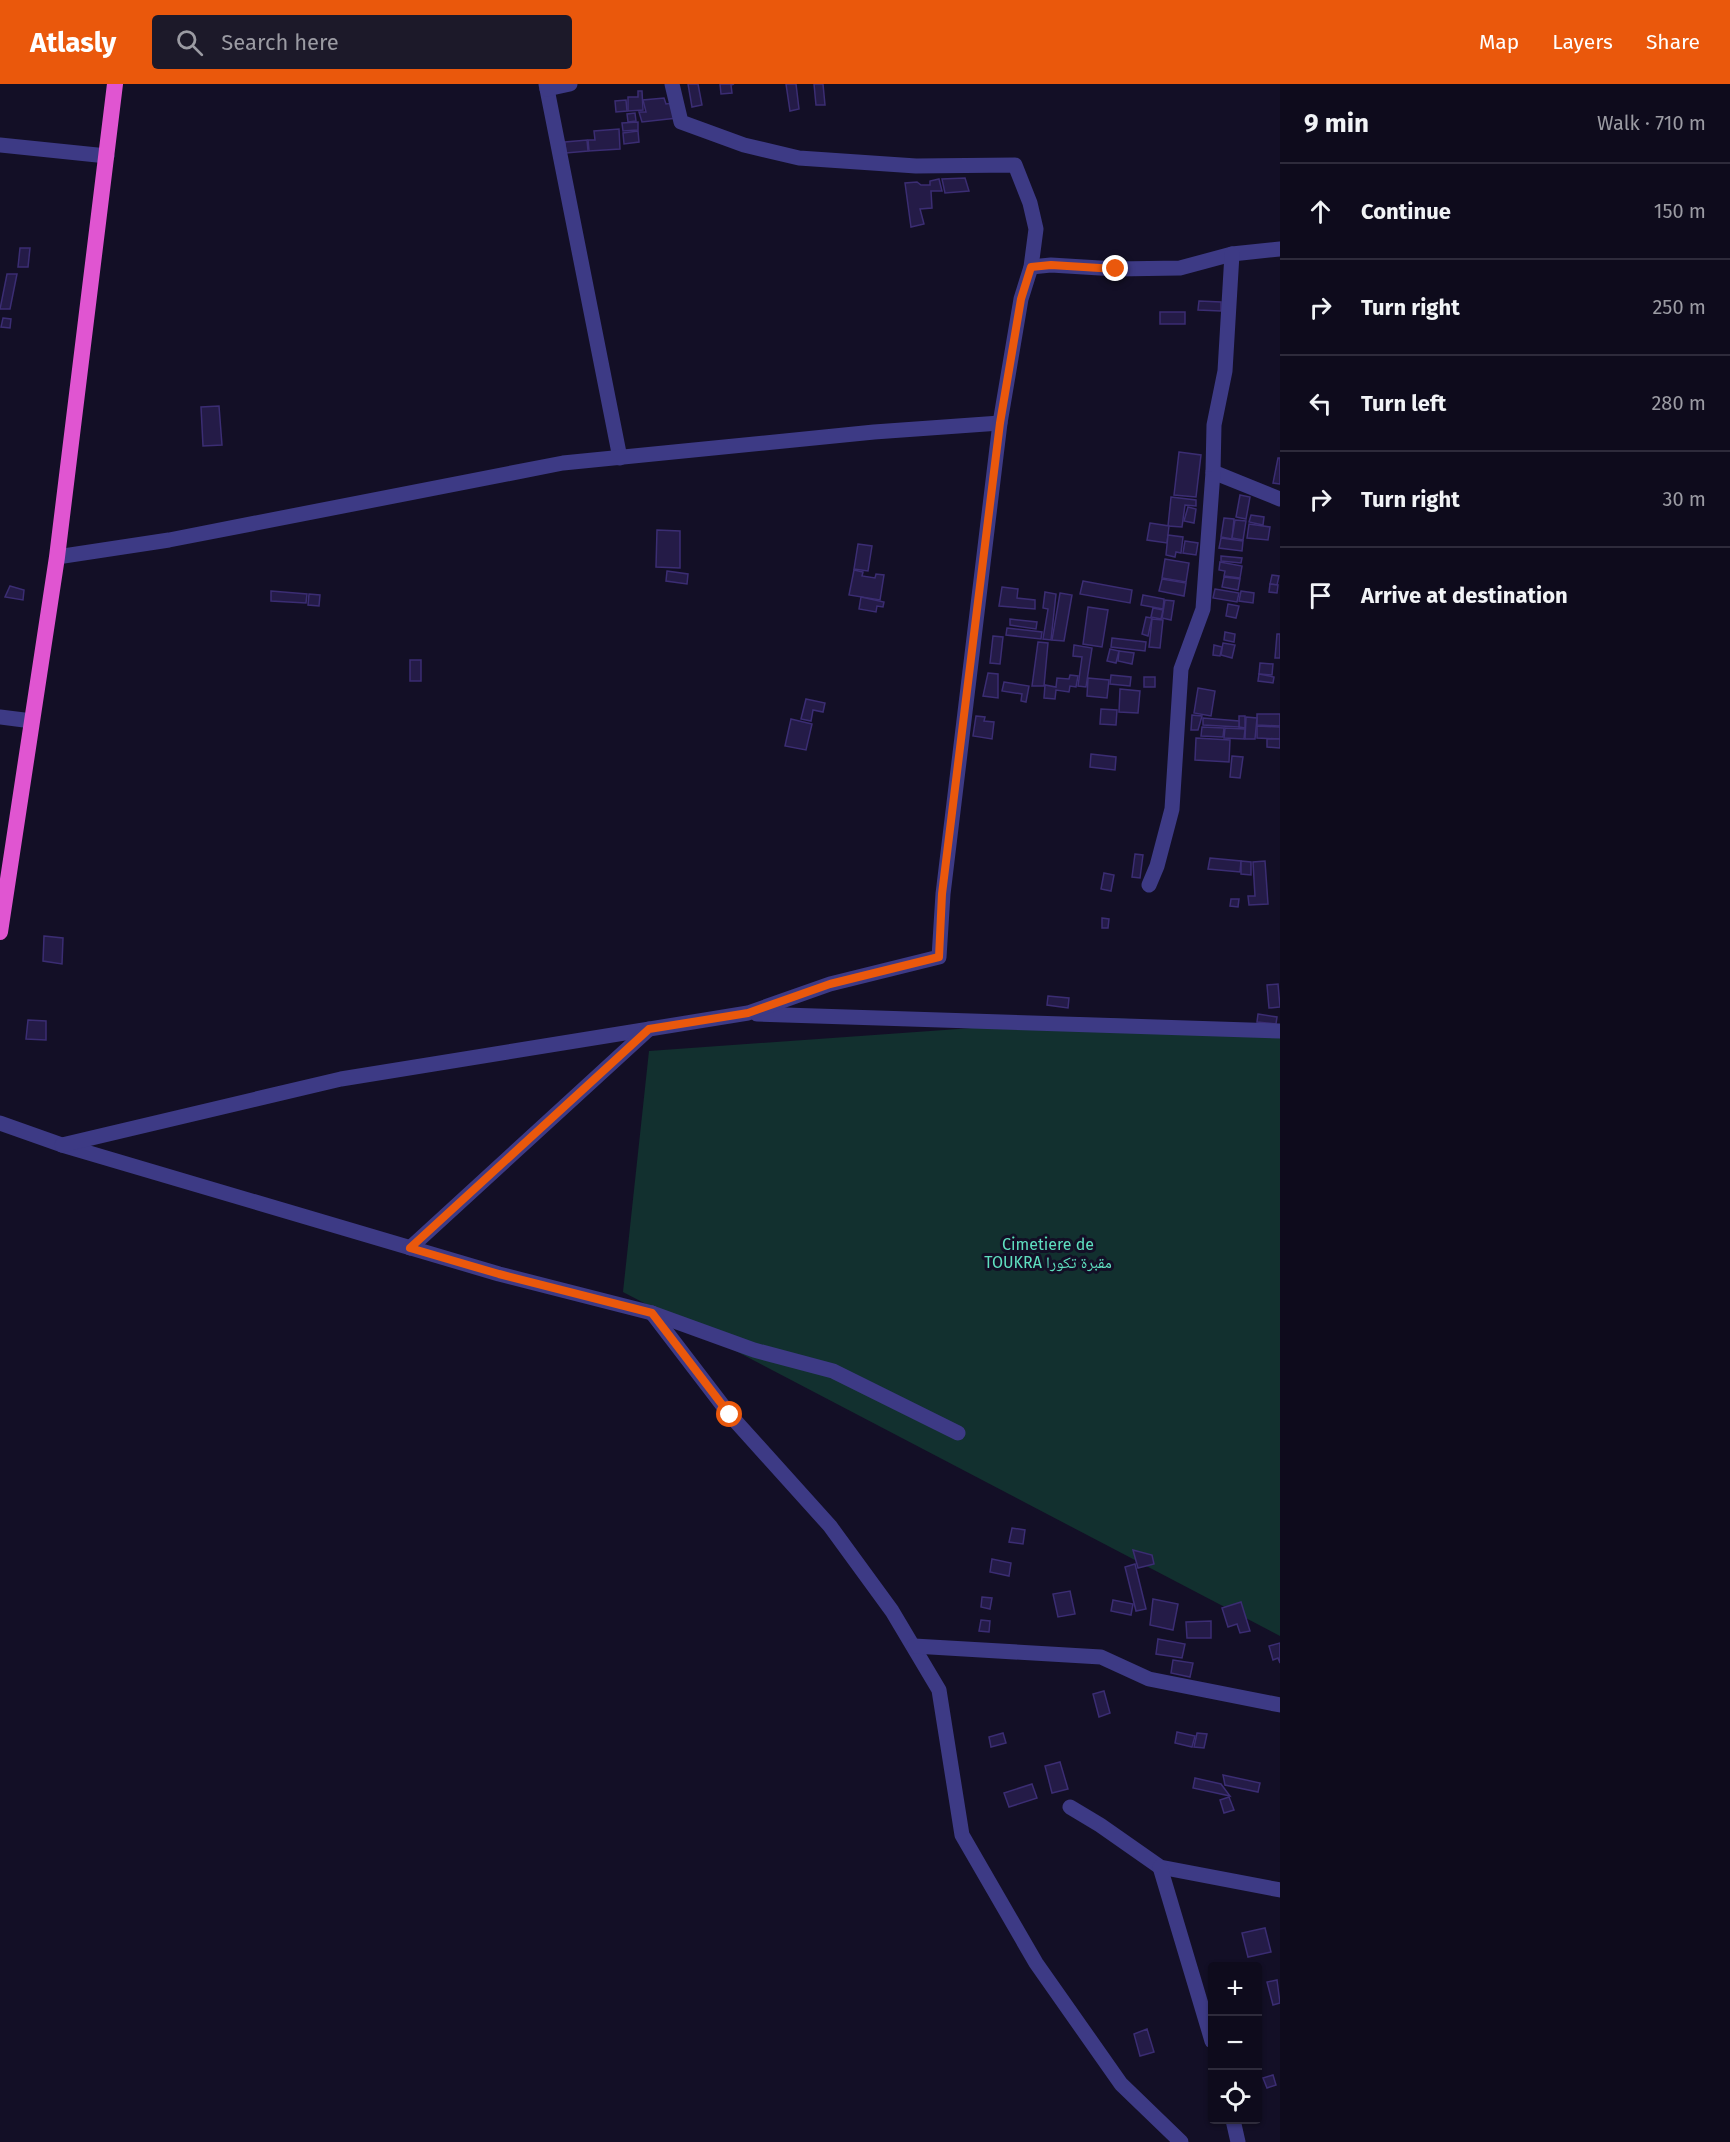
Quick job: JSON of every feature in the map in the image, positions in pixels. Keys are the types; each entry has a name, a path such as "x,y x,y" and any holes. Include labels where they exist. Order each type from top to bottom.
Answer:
{"highway":[{"path":"0,932 57,557 116,84"}],"street":[{"path":"570,84 546,86 620,458"},
{"path":"62,1145 341,1079 748,1013 830,984 939,957 942,894 1000,423 1021,299 1031,267 1036,229 1030,203 1015,165 916,166 799,158 744,145 681,122 672,84"},
{"path":"0,145 107,156"},
{"path":"1031,267 1051,265 1116,269 1180,268 1232,255 1280,249"},
{"path":"1149,885 1157,866 1172,809 1181,669 1203,609 1213,472 1214,425 1225,371 1232,255"},
{"path":"57,557 169,540 563,463 874,432 1000,423"},
{"path":"1213,472 1280,499"},
{"path":"0,717 32,721"},
{"path":"748,1013 1280,1031"},
{"path":"410,1248 649,1029"},
{"path":"0,1123 62,1145 499,1274 652,1313 754,1350 833,1371 958,1433"},
{"path":"652,1313 730,1415 830,1526 892,1611 939,1690 962,1835 1036,1963 1121,2084 1181,2142"},
{"path":"914,1646 1101,1656 1149,1679 1280,1705"},
{"path":"1070,1807 1161,1867 1280,1890"},
{"path":"1161,1867 1208,2027"},
{"path":"1234,2124 1238,2142"}],"green space":[{"name":"Cimetiere de TOUKRA مقبرة تكورا","path":"1113,1018 1280,1028 1280,1636 623,1292 649,1051"}],"building":[{"path":"688,84 698,84 702,105 692,107"},
{"path":"720,84 734,84 731,85 732,93 721,94"},
{"path":"786,84 796,84 799,109 790,111"},
{"path":"814,84 823,84 825,105 816,105"},
{"path":"638,91 642,91 643,110 628,111 628,97 638,97"},
{"path":"664,98 666,104 674,103 677,118 642,122 639,112 646,112 643,100"},
{"path":"626,100 627,111 616,112 615,101"},
{"path":"635,113 636,121 628,122 627,114"},
{"path":"638,122 638,130 623,131 622,123"},
{"path":"619,129 620,149 589,151 588,140 595,140 594,131"},
{"path":"638,131 639,142 624,144 623,133"},
{"path":"587,140 588,151 566,153 565,142"},
{"path":"965,178 969,191 945,193 942,179"},
{"path":"939,179 942,191 931,191 932,208 920,209 924,224 911,227 905,183 917,182 921,185 930,185 930,181"},
{"path":"20,248 30,248 28,267 18,267"},
{"path":"7,274 17,274 10,309 0,309"},
{"path":"1199,301 1221,302 1221,311 1198,310"},
{"path":"1160,312 1185,312 1185,324 1160,324"},
{"path":"3,318 11,319 10,328 1,327"},
{"path":"219,406 222,445 203,446 201,407"},
{"path":"1179,452 1201,455 1196,497 1174,495"},
{"path":"1278,458 1280,458 1280,484 1273,483"},
{"path":"1240,495 1250,497 1246,519 1236,517"},
{"path":"1171,497 1196,500 1196,506 1185,505 1182,527 1168,526"},
{"path":"1188,507 1196,509 1194,523 1184,521"},
{"path":"1251,515 1264,517 1263,525 1249,522"},
{"path":"1224,518 1234,519 1232,539 1221,537"},
{"path":"1235,520 1246,521 1243,540 1232,538"},
{"path":"1150,523 1169,526 1167,543 1147,540"},
{"path":"1249,524 1270,527 1268,540 1247,538"},
{"path":"657,530 680,531 680,568 656,567"},
{"path":"1168,535 1183,537 1181,553 1176,552 1175,557 1166,555"},
{"path":"1221,538 1243,541 1242,551 1219,548"},
{"path":"1185,541 1198,543 1196,555 1183,553"},
{"path":"858,544 872,546 868,571 854,569"},
{"path":"1221,556 1242,558 1241,563 1221,561"},
{"path":"1165,559 1189,563 1186,582 1162,578"},
{"path":"1220,562 1242,566 1240,578 1224,576 1225,571 1219,570"},
{"path":"854,570 863,572 862,576 875,578 876,574 884,575 880,600 849,595"},
{"path":"667,571 688,574 687,584 666,581"},
{"path":"1272,575 1279,576 1277,585 1270,584"},
{"path":"1224,577 1240,579 1238,590 1222,587"},
{"path":"1162,579 1186,583 1184,596 1159,591"},
{"path":"1083,581 1132,590 1130,603 1080,594"},
{"path":"1270,584 1278,585 1277,593 1269,592"},
{"path":"10,586 24,590 23,600 5,597"},
{"path":"1002,587 1018,589 1017,598 1035,600 1035,609 999,606"},
{"path":"1215,589 1239,593 1237,602 1213,598"},
{"path":"271,591 307,594 306,603 271,601"},
{"path":"1241,591 1254,593 1253,603 1239,601"},
{"path":"1045,592 1056,594 1051,640 1043,639 1048,609 1043,608"},
{"path":"1060,593 1072,595 1064,641 1052,640"},
{"path":"309,594 320,595 319,606 308,605"},
{"path":"1143,595 1164,599 1163,609 1141,605"},
{"path":"861,597 884,602 883,607 877,606 876,612 859,609"},
{"path":"1165,600 1174,601 1171,620 1162,618"},
{"path":"1228,604 1239,606 1236,618 1226,616"},
{"path":"1088,607 1108,610 1102,647 1083,644"},
{"path":"1153,608 1163,610 1161,619 1151,617"},
{"path":"1146,617 1152,618 1148,636 1142,634"},
{"path":"1010,619 1037,622 1036,629 1010,625"},
{"path":"1152,619 1163,620 1160,648 1149,647"},
{"path":"1007,628 1042,632 1041,639 1006,635"},
{"path":"1225,632 1235,634 1234,642 1224,640"},
{"path":"1277,634 1280,634 1280,658 1275,658"},
{"path":"993,636 1003,637 1000,664 990,663"},
{"path":"1112,638 1146,642 1145,651 1111,647"},
{"path":"1038,642 1048,643 1044,686 1032,686"},
{"path":"1223,643 1235,645 1232,658 1221,655"},
{"path":"1074,645 1092,648 1086,687 1078,686 1082,657 1073,656"},
{"path":"1214,645 1222,647 1220,656 1213,655"},
{"path":"1110,649 1119,651 1116,663 1107,661"},
{"path":"1119,651 1134,653 1132,664 1118,661"},
{"path":"410,660 421,660 421,681 410,681"},
{"path":"1260,663 1273,664 1272,675 1259,674"},
{"path":"988,673 998,674 998,698 983,696"},
{"path":"1259,674 1274,677 1273,683 1258,681"},
{"path":"1070,675 1078,676 1076,687 1070,686 1069,692 1056,690 1055,699 1044,698 1045,685 1056,687 1057,678 1069,679"},
{"path":"1111,675 1131,677 1130,686 1110,684"},
{"path":"1144,677 1155,677 1155,687 1144,687"},
{"path":"1088,678 1109,680 1107,698 1087,696"},
{"path":"1004,682 1029,686 1026,702 1021,701 1022,694 1002,691"},
{"path":"1198,688 1215,691 1211,716 1194,713"},
{"path":"1120,689 1140,691 1138,713 1119,712"},
{"path":"806,699 825,703 823,712 813,710 811,721 801,719"},
{"path":"1101,709 1117,710 1116,725 1100,724"},
{"path":"1257,714 1280,714 1280,726 1257,725"},
{"path":"1192,715 1202,716 1198,730 1191,730"},
{"path":"976,716 985,717 984,721 994,722 992,739 973,736"},
{"path":"1239,716 1245,716 1245,728 1239,727"},
{"path":"1246,717 1257,718 1255,739 1245,739"},
{"path":"1203,718 1239,721 1239,727 1203,725"},
{"path":"791,719 812,724 806,750 785,746"},
{"path":"1257,726 1280,727 1280,739 1257,738"},
{"path":"1202,727 1224,728 1223,737 1201,736"},
{"path":"1225,728 1245,729 1244,739 1224,738"},
{"path":"1196,738 1230,740 1229,762 1195,760"},
{"path":"1267,739 1280,739 1280,748 1267,747"},
{"path":"1091,754 1116,757 1115,770 1090,767"},
{"path":"1232,756 1243,757 1240,778 1230,777"},
{"path":"1135,854 1143,855 1140,878 1132,877"},
{"path":"1210,858 1241,861 1240,872 1208,869"},
{"path":"1241,861 1251,862 1251,875 1241,874"},
{"path":"1265,861 1268,904 1249,905 1248,896 1255,896 1253,862"},
{"path":"1104,873 1114,875 1111,891 1101,889"},
{"path":"1231,899 1239,899 1238,907 1230,906"},
{"path":"1102,918 1109,919 1108,928 1102,928"},
{"path":"44,936 63,938 62,964 43,961"},
{"path":"1278,984 1280,1007 1269,1008 1267,985"},
{"path":"1048,996 1069,998 1068,1008 1047,1005"},
{"path":"1258,1014 1277,1017 1276,1024 1257,1022"},
{"path":"28,1020 46,1021 46,1040 26,1039"},
{"path":"1012,1528 1025,1530 1023,1544 1009,1542"},
{"path":"1133,1550 1152,1555 1154,1564 1138,1568"},
{"path":"992,1559 1011,1563 1009,1576 990,1572"},
{"path":"1135,1564 1146,1609 1136,1611 1125,1567"},
{"path":"1070,1591 1075,1614 1058,1617 1053,1594"},
{"path":"982,1597 992,1598 990,1609 981,1607"},
{"path":"1153,1599 1178,1604 1173,1630 1150,1625"},
{"path":"1113,1600 1133,1604 1131,1615 1111,1611"},
{"path":"1241,1602 1250,1631 1240,1633 1237,1624 1228,1627 1222,1608"},
{"path":"981,1620 990,1621 989,1632 979,1631"},
{"path":"1211,1621 1211,1638 1187,1638 1186,1622"},
{"path":"1158,1639 1185,1644 1182,1658 1156,1654"},
{"path":"1280,1643 1280,1663 1278,1658 1273,1660 1269,1646"},
{"path":"1173,1660 1193,1663 1190,1677 1171,1673"},
{"path":"1104,1691 1110,1713 1099,1717 1093,1694"},
{"path":"1177,1732 1195,1736 1192,1747 1175,1743"},
{"path":"1003,1733 1006,1743 991,1747 989,1737"},
{"path":"1197,1733 1207,1734 1204,1748 1194,1747"},
{"path":"1060,1762 1068,1789 1052,1793 1045,1766"},
{"path":"1223,1775 1260,1783 1258,1792 1225,1785"},
{"path":"1195,1778 1221,1784 1230,1796 1193,1788"},
{"path":"1032,1784 1037,1798 1009,1807 1004,1793"},
{"path":"1229,1797 1234,1810 1224,1813 1220,1800"},
{"path":"1265,1928 1271,1952 1248,1957 1242,1933"},
{"path":"1277,1980 1280,2003 1273,2005 1267,1982"},
{"path":"1147,2029 1154,2052 1140,2056 1134,2034"},
{"path":"1273,2075 1276,2085 1267,2088 1263,2078"}],"route":[{"path":"730,1415 652,1313 499,1274 410,1248 649,1029 748,1013 830,984 939,957 942,894 982,555 1000,423 1021,299 1031,267 1051,265 1116,269"}]}
